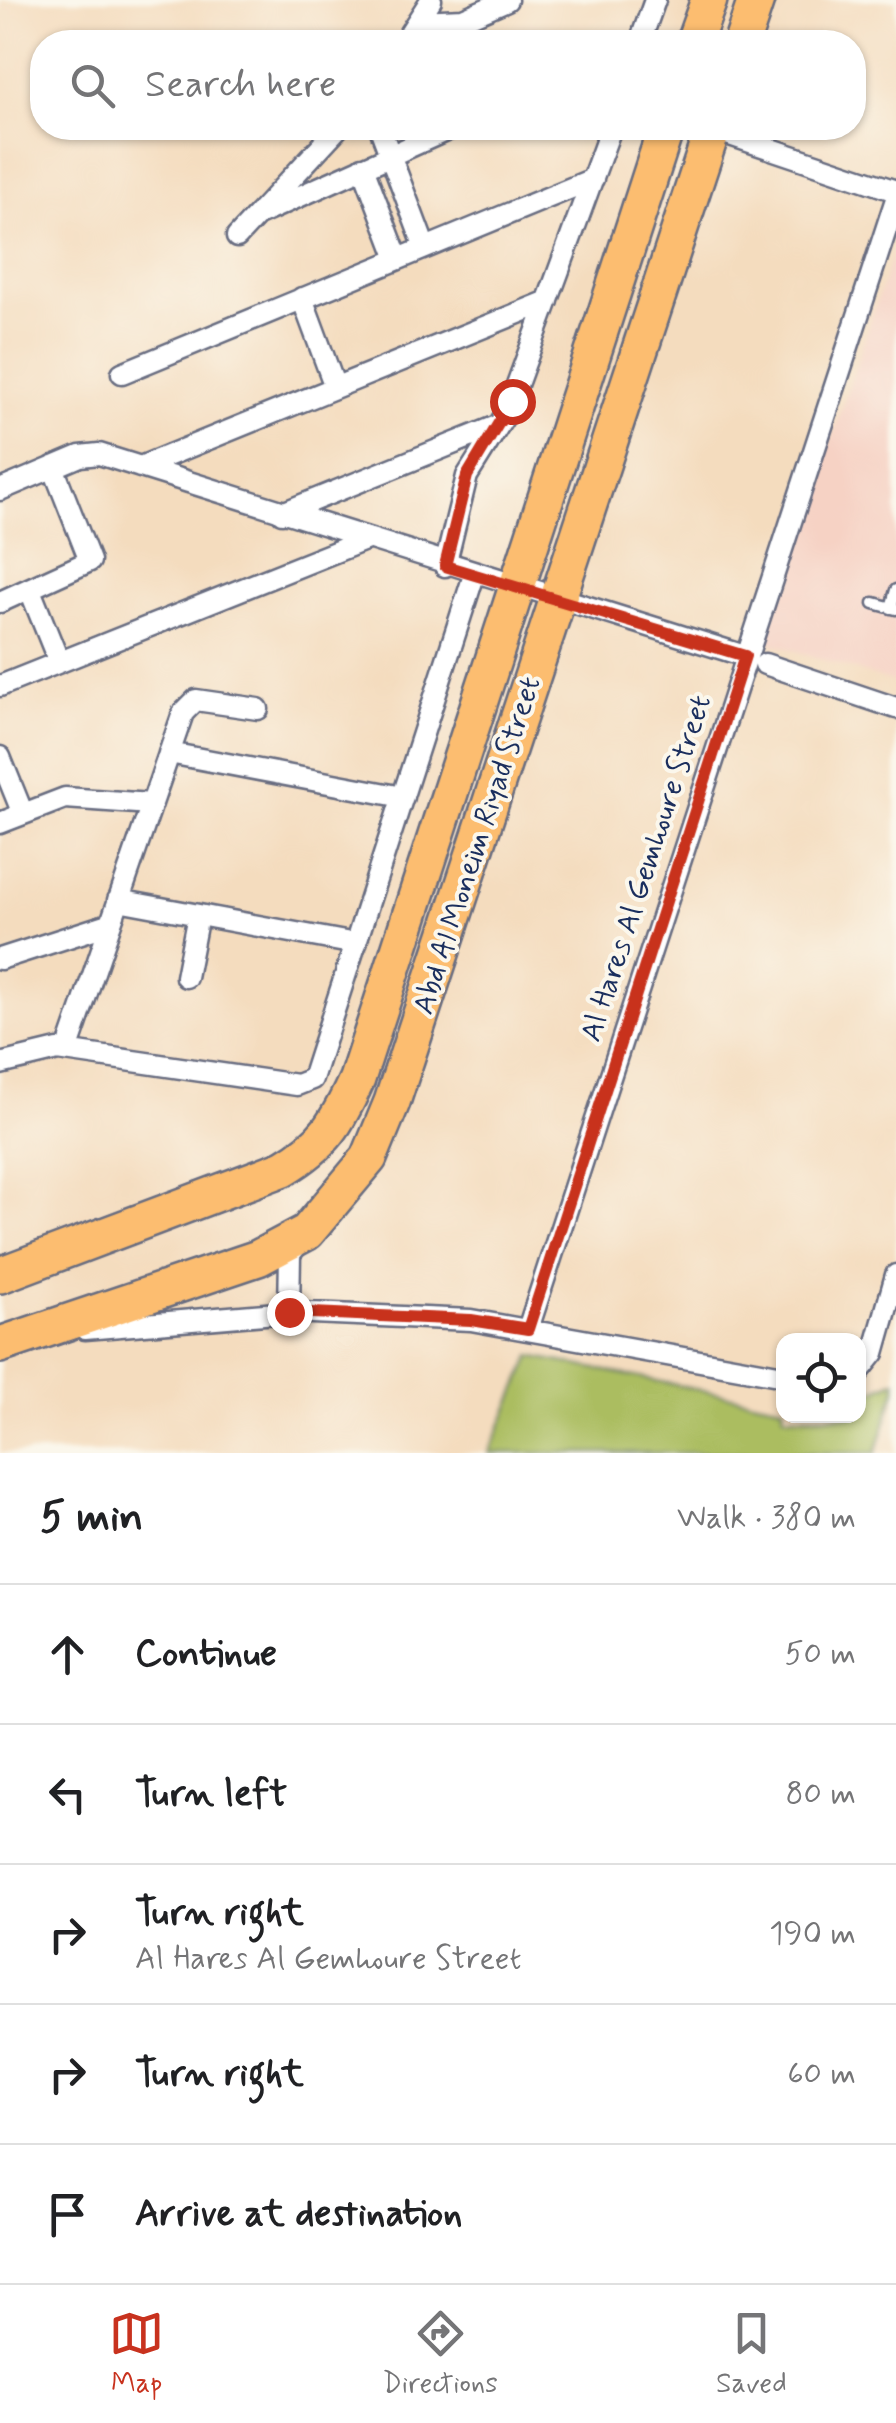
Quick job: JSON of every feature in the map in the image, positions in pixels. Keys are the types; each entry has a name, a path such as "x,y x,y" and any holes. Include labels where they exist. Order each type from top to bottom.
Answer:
{"highway":[{"path":"698,30 708,0"},
{"path":"746,30 756,0"},
{"name":"Abd Al Moneim Riyad Street","path":"0,1275 284,1168 317,1149 338,1120 356,1079 662,140"},
{"name":"Abd Al Moneim Riyad Street","path":"16,1339 258,1258 307,1232 369,1158 392,1102 708,140"}],"street":[{"path":"413,30 431,0"},
{"path":"420,21 450,22 507,0"},
{"path":"644,30 655,0"},
{"path":"450,22 453,30"},
{"path":"237,237 327,140"},
{"path":"384,140 425,248"},
{"path":"258,214 425,140"},
{"path":"445,566 467,476 499,426 606,140"},
{"path":"747,140 896,191"},
{"path":"363,168 398,259"},
{"path":"122,373 593,179"},
{"name":"Al Hares Al Gemhoure Street","path":"528,1329 755,660 896,199"},
{"path":"302,298 335,387"},
{"path":"140,467 548,301"},
{"path":"282,513 499,426"},
{"path":"0,490 93,453 755,660 896,708"},
{"path":"0,602 90,560 53,467"},
{"path":"0,686 366,540"},
{"path":"0,1064 41,1052 67,1051 302,1086 315,1074 474,575"},
{"path":"30,590 59,662"},
{"path":"67,1051 190,702 258,709"},
{"path":"169,753 402,797"},
{"path":"0,757 22,814"},
{"path":"0,823 72,798 151,804"},
{"path":"118,900 356,944"},
{"path":"186,977 198,914"},
{"path":"0,958 109,924"},
{"path":"289,1312 290,1254 307,1232"},
{"path":"866,1363 874,1353 896,1275"},
{"path":"16,1339 289,1312 471,1320 776,1375"}],"lane":[{"path":"874,603 893,608 896,590"}],"shaded area":[{"path":"896,243 896,683 765,641"}],"green space":[{"path":"531,1356 776,1405 776,1423 866,1423 866,1394 896,1380 876,1453 489,1453"}],"route":[{"path":"289,1312 471,1320 528,1329 745,656 445,566 467,476 512,401"}]}
